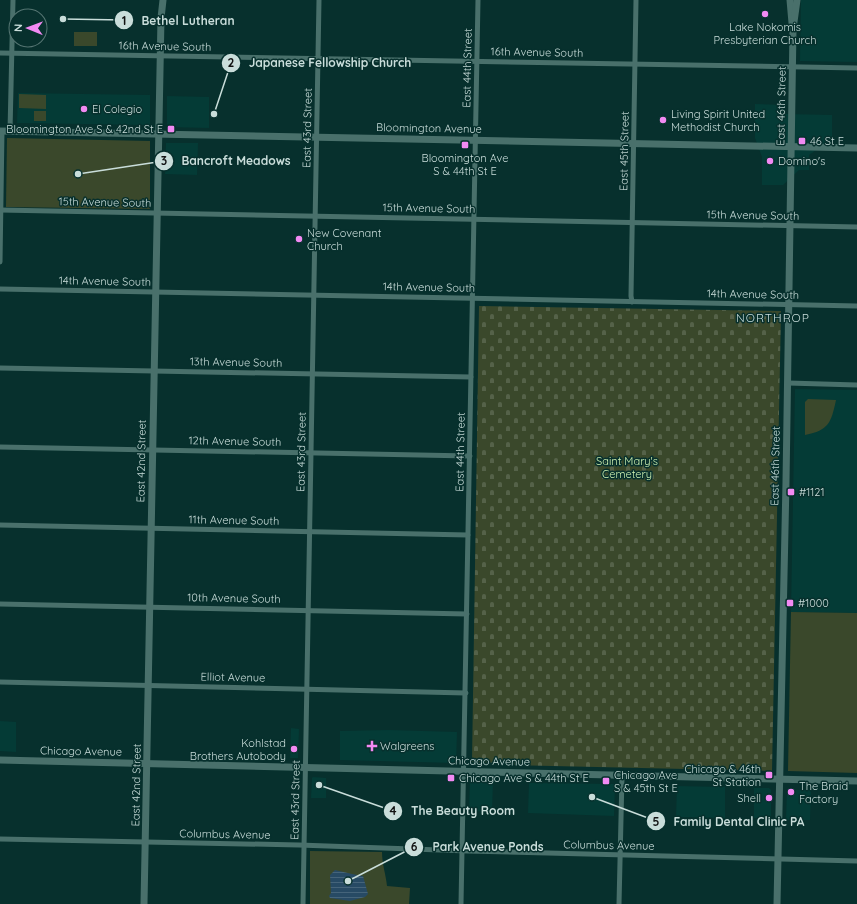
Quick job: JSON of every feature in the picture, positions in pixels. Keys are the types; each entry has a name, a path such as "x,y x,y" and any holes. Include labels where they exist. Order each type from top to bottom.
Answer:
{"street":[{"path":"10,131 13,0"},
{"name":"East 42nd Street","path":"159,0 161,18"},
{"name":"East 42nd Street","path":"144,904 148,763 148,685 160,56 163,0"},
{"name":"East 43rd Street","path":"303,904 320,0"},
{"name":"East 44th Street","path":"461,904 478,0"},
{"name":"East 45th Street","path":"632,302 636,0"},
{"name":"East 46th Street","path":"790,0 794,29"},
{"name":"East 46th Street","path":"777,904 793,67 794,29 797,0"},
{"name":"16th Avenue South","path":"0,52 857,68"},
{"path":"0,262 1,131"},
{"name":"Bloomington Avenue","path":"1,131 476,139 857,148"},
{"name":"15th Avenue South","path":"1,210 857,227"},
{"name":"14th Avenue South","path":"0,289 857,306"},
{"name":"13th Avenue South","path":"0,368 471,377"},
{"path":"788,383 857,384"},
{"name":"12th Avenue South","path":"0,447 470,456"},
{"name":"11th Avenue South","path":"0,525 468,535"},
{"name":"10th Avenue South","path":"0,604 150,606 467,614"},
{"name":"Elliot Avenue","path":"0,682 466,693"},
{"name":"Chicago Avenue","path":"0,760 857,781"},
{"path":"619,904 622,776"},
{"name":"Columbus Avenue","path":"0,839 857,861"}],"shaded area":[{"path":"801,0 857,0 857,62 800,61"},
{"name":"El Colegio","path":"18,93 150,95 150,125 17,123"},
{"path":"167,96 209,97 209,128 167,127"},
{"path":"755,104 785,105 785,114 832,115 832,139 809,155 809,170 799,170 783,185 762,185 762,157 755,138"},
{"path":"166,143 198,143 197,175 165,174"},
{"path":"795,389 857,390 857,613 791,612"},
{"path":"0,721 16,722 16,752 0,751"},
{"name":"Kohlstad Brothers Autobody","path":"291,728 299,729 298,758 290,758"},
{"path":"389,730 457,732 456,763 340,760 340,731"},
{"path":"313,777 326,778 326,798 311,798"},
{"path":"470,780 493,781 492,812 469,811"},
{"path":"529,783 615,784 614,816 528,813"},
{"path":"677,786 725,787 725,818 676,817"},
{"path":"754,788 769,788 771,790 771,818 754,818"},
{"path":"787,790 811,790 810,820 786,820"}],"green space":[{"path":"74,32 97,32 97,46 74,46"},
{"path":"19,94 46,95 46,109 19,108"},
{"path":"34,111 46,111 46,121 34,121"},
{"path":"7,138 150,141 150,209 6,207"},
{"name":"Saint Mary's Cemetery","path":"479,306 781,311 772,771 506,765 505,763 472,762"},
{"path":"808,399 836,400 828,424 819,431 805,435 805,402"},
{"path":"791,612 857,613 857,773 788,771"},
{"path":"310,851 382,852 387,886 410,888 409,904 310,904"}],"water":[{"path":"335,870 363,876 368,894 365,897 350,901 330,898 330,875"}],"place":[{"name":"Lake Nokomis Presbyterian Church","path":"765,14"},
{"name":"Bethel Lutheran","path":"63,19"},
{"name":"El Colegio","path":"84,109"},
{"name":"Japanese Fellowship Church","path":"214,114"},
{"name":"Living Spirit United Methodist Church","path":"663,120"},
{"name":"Bloomington Ave S & 42nd St E","path":"171,129"},
{"name":"46 St E","path":"802,141"},
{"name":"Bloomington Ave S & 44th St E","path":"465,145"},
{"name":"Domino's","path":"770,161"},
{"name":"Bancroft Meadows","path":"78,174"},
{"name":"New Covenant Church","path":"299,239"},
{"name":"#1121","path":"791,492"},
{"name":"#1000","path":"790,603"},
{"name":"Walgreens","path":"372,746"},
{"name":"Kohlstad Brothers Autobody","path":"294,749"},
{"name":"Chicago & 46th St Station","path":"769,775"},
{"name":"Chicago Ave S & 44th St E","path":"451,778"},
{"name":"Chicago Ave S & 45th St E","path":"606,781"},
{"name":"The Beauty Room","path":"319,785"},
{"name":"The Braid Factory","path":"791,792"},
{"name":"Family Dental Clinic PA","path":"592,797"},
{"name":"Shell","path":"769,798"},
{"name":"Park Avenue Ponds","path":"348,881"}],"district":[{"name":"NORTHROP","path":"773,318"}]}
